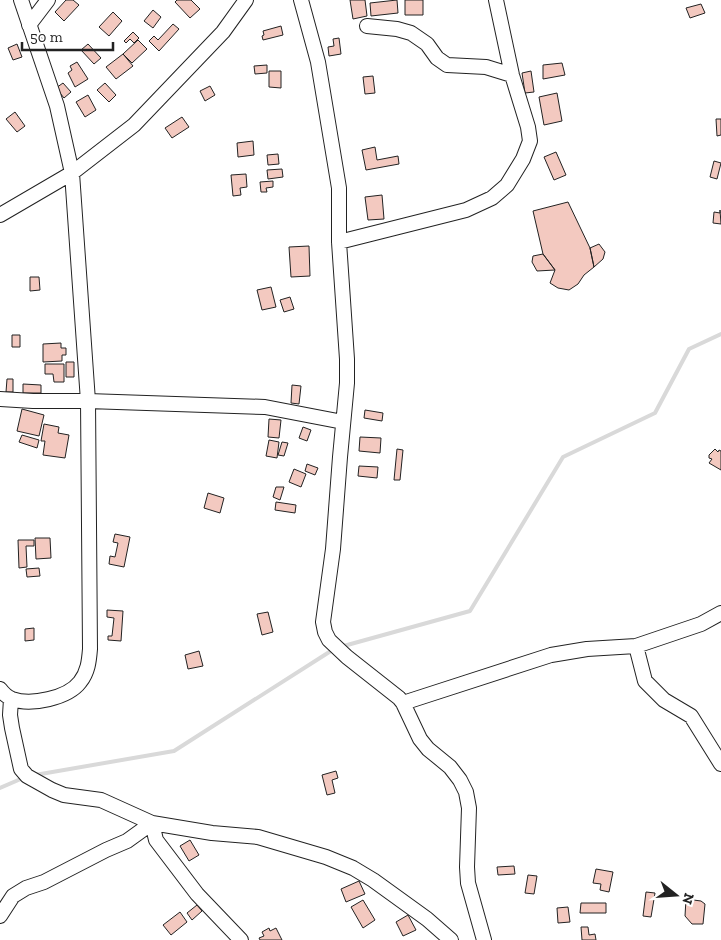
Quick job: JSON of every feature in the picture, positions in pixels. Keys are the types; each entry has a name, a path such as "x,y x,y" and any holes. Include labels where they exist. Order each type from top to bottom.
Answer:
{"street":[{"path":"0,689 11,699 23,701 40,700 71,692 88,669 90,649 88,400 72,173 56,106 21,0"},
{"path":"29,25 48,0"},
{"path":"0,215 72,173 134,125 223,32 246,0"},
{"path":"301,0 325,96 339,188 340,242 347,359 347,383 333,548 324,612 325,632 329,640 347,657 388,689 402,703 420,739 428,749 450,767 460,780 466,792 469,808 468,883 484,940"},
{"path":"340,242 466,210 492,198 507,185 523,159 530,141 512,75 496,0"},
{"path":"367,26 397,28 411,33 427,44 437,58 447,65 486,67 512,75"},
{"path":"0,399 34,401 88,400 265,407 343,422"},
{"path":"402,703 551,655 587,649 636,646 701,624 721,613"},
{"path":"636,646 645,682 664,700 691,716 721,764"},
{"path":"11,699 10,715 21,769 27,776 52,790 64,794 101,800 152,824 212,833 258,837 326,857 354,868 373,880 451,940"},
{"path":"0,916 13,896 26,888 44,882 127,841 152,824"},
{"path":"152,824 156,840 208,907 241,940"}],"building":[{"path":"66,0 73,0 79,5 64,21 55,12"},
{"path":"177,0 191,0 200,9 190,18 175,2"},
{"path":"350,0 365,0 367,16 353,19"},
{"path":"397,0 398,13 371,16 370,3"},
{"path":"405,0 423,0 423,15 405,15"},
{"path":"701,4 705,13 690,18 686,8"},
{"path":"153,10 161,17 153,28 144,21"},
{"path":"113,12 122,21 109,36 99,27"},
{"path":"173,24 179,29 159,51 149,41 154,36 158,40"},
{"path":"281,26 283,35 263,40 263,31"},
{"path":"133,32 139,38 134,43 130,39 126,43 124,41"},
{"path":"339,38 341,54 329,56 328,47 334,46 333,39"},
{"path":"138,40 147,49 132,63 123,54"},
{"path":"17,44 22,57 13,60 8,48"},
{"path":"88,44 101,58 94,64 81,50"},
{"path":"123,54 133,66 116,79 106,67"},
{"path":"77,62 88,79 75,87 68,73 72,70 70,66"},
{"path":"562,63 565,75 543,79 543,65"},
{"path":"267,65 267,73 255,74 254,66"},
{"path":"269,71 281,71 281,88 269,87"},
{"path":"531,71 534,92 525,93 522,73"},
{"path":"373,76 375,93 365,94 363,77"},
{"path":"63,83 71,92 64,98 56,88"},
{"path":"105,83 116,95 109,102 97,90"},
{"path":"210,86 215,95 205,101 200,91"},
{"path":"557,93 562,121 544,125 539,97"},
{"path":"88,95 96,110 85,117 76,102"},
{"path":"15,112 25,126 17,132 6,119"},
{"path":"182,117 189,127 172,138 165,128"},
{"path":"716,119 721,119 721,135 717,136"},
{"path":"253,141 254,155 238,157 237,143"},
{"path":"375,147 377,160 398,156 399,164 366,170 362,150"},
{"path":"556,152 566,175 554,180 544,157"},
{"path":"278,154 279,164 268,165 267,155"},
{"path":"714,161 721,163 717,179 710,177"},
{"path":"282,169 283,177 268,179 267,170"},
{"path":"246,174 247,187 240,188 241,195 233,196 231,175"},
{"path":"273,181 273,187 266,188 267,192 261,192 260,182"},
{"path":"382,195 384,219 368,220 365,197"},
{"path":"568,202 590,248 594,267 584,275 578,284 569,290 558,288 550,283 555,270 543,254 533,211"},
{"path":"720,210 721,224 713,223 714,212 720,213"},
{"path":"599,244 605,252 603,259 594,267 590,248"},
{"path":"309,246 310,276 291,277 289,247"},
{"path":"543,254 555,270 537,271 532,262 533,256"},
{"path":"30,277 39,277 40,290 30,291"},
{"path":"271,287 276,307 262,310 257,290"},
{"path":"290,297 294,309 284,312 280,300"},
{"path":"12,335 20,335 20,347 12,347"},
{"path":"61,343 61,348 66,348 66,355 62,355 62,361 43,362 43,344"},
{"path":"66,362 74,362 74,377 66,377"},
{"path":"45,364 64,364 64,382 54,382 53,374 45,374"},
{"path":"7,379 13,379 13,392 6,392"},
{"path":"23,384 41,385 41,393 23,393"},
{"path":"292,385 301,386 299,404 291,403"},
{"path":"22,409 44,415 39,436 17,431"},
{"path":"365,410 383,413 382,421 364,418"},
{"path":"269,419 281,420 279,438 268,437"},
{"path":"44,424 59,427 58,433 69,435 65,458 43,455 45,441 41,441"},
{"path":"303,427 311,430 307,441 299,438"},
{"path":"22,435 39,440 37,448 19,442"},
{"path":"360,437 381,438 380,453 359,451"},
{"path":"269,440 279,442 277,458 266,456"},
{"path":"282,442 288,443 284,456 278,455"},
{"path":"397,449 403,450 400,480 394,480"},
{"path":"715,449 718,452 719,450 721,451 721,470 709,463 712,459 709,458 709,455"},
{"path":"307,464 318,468 315,475 305,471"},
{"path":"359,466 378,467 377,478 358,476"},
{"path":"294,469 306,474 301,487 289,482"},
{"path":"276,487 284,487 280,500 273,497"},
{"path":"208,493 224,498 220,513 204,508"},
{"path":"276,502 296,505 295,513 275,510"},
{"path":"115,534 130,537 124,567 109,564 110,556 115,557 118,543 113,542"},
{"path":"35,538 50,538 51,558 36,559"},
{"path":"18,540 34,540 34,546 26,546 27,567 19,568"},
{"path":"39,568 40,576 27,577 26,569"},
{"path":"107,610 123,611 121,641 108,640 108,636 112,636 114,618 107,617"},
{"path":"268,612 273,632 262,635 257,614"},
{"path":"34,628 34,640 25,641 25,629"},
{"path":"199,651 203,666 188,669 185,655"},
{"path":"336,771 338,778 332,780 335,793 327,795 322,775"},
{"path":"190,840 199,855 189,861 180,846"},
{"path":"514,866 515,874 498,875 497,867"},
{"path":"596,869 613,872 609,892 600,890 601,884 593,883"},
{"path":"528,875 537,876 534,894 525,893"},
{"path":"359,881 365,894 346,902 341,889"},
{"path":"646,892 655,893 651,917 643,916"},
{"path":"686,899 701,901 705,904 703,924 692,924 685,916"},
{"path":"363,900 375,920 363,928 351,907"},
{"path":"581,903 606,903 606,913 580,913"},
{"path":"197,905 202,911 192,920 187,913"},
{"path":"568,907 570,922 558,923 557,908"},
{"path":"180,912 187,922 171,935 163,925"},
{"path":"408,915 416,930 403,936 396,922"},
{"path":"581,927 588,927 589,935 595,934 596,940 582,940"},
{"path":"269,928 270,931 276,928 282,940 260,940 259,938 264,936 262,932"}],"waterway":[{"path":"340,647 470,611 563,457 655,413 689,349 721,334"},
{"path":"35,775 174,751 334,649"},
{"path":"0,788 23,778"}]}
